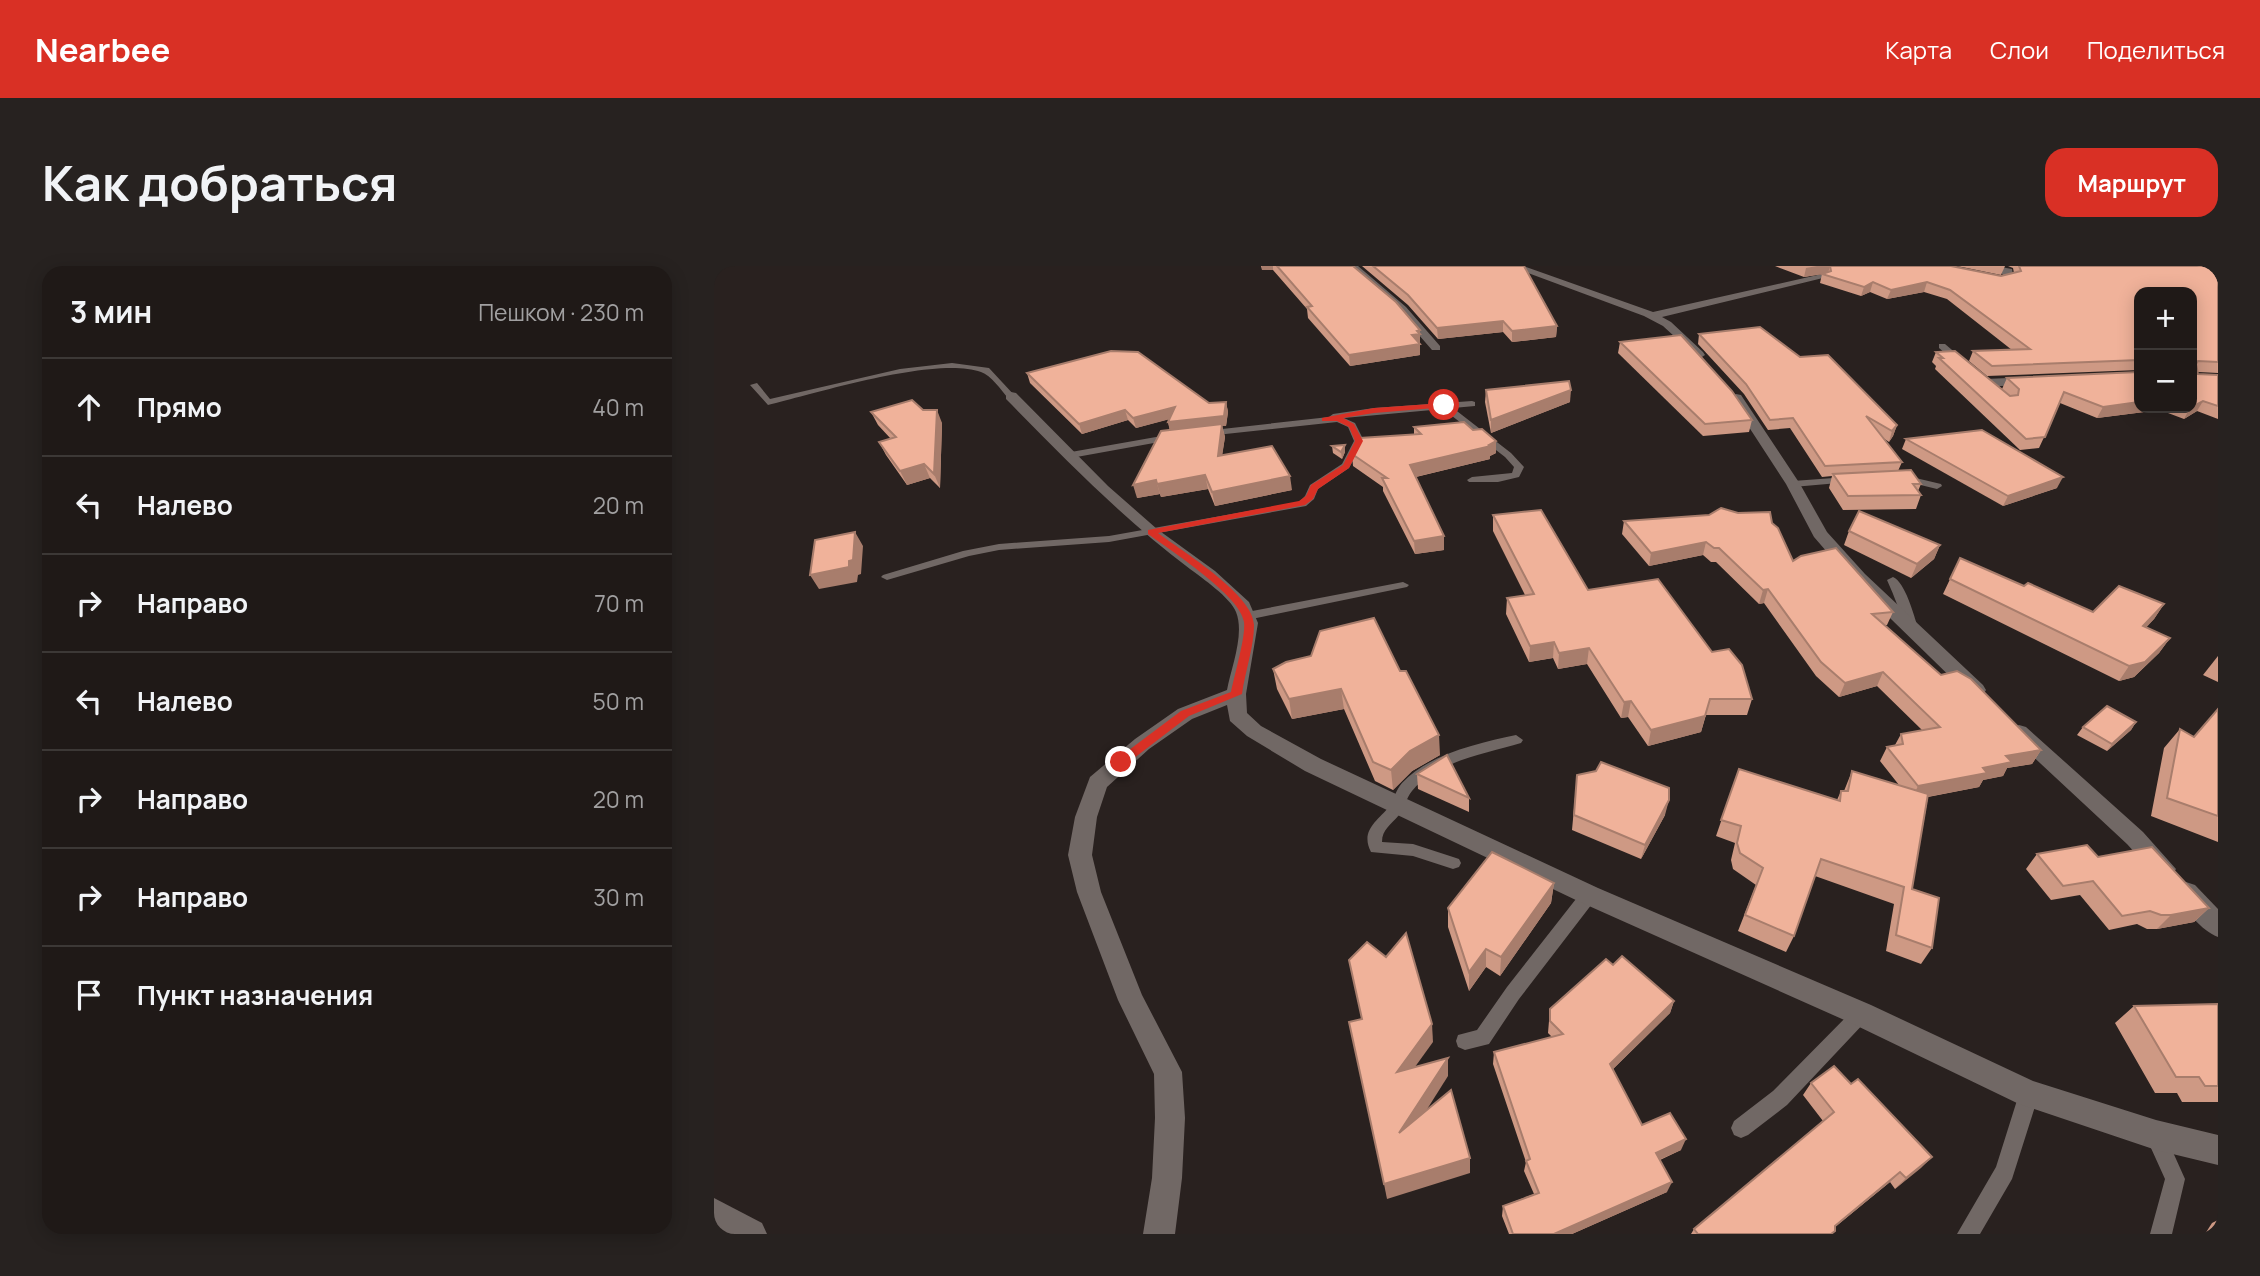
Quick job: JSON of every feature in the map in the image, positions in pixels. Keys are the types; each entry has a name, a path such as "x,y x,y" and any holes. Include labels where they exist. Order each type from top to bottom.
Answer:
{"street":[{"path":"1352,266 1402,309 1436,348"},
{"path":"1514,266 1652,316 1667,324 1712,370"},
{"path":"1977,276 2001,281 2010,279 2008,271 2000,266"},
{"path":"1652,316 1822,277"},
{"path":"1979,378 2041,380"},
{"path":"1728,389 1793,484 1820,534 1859,578 1987,701"},
{"path":"1011,396 1151,532 1209,575 1243,606 1249,623 1236,694 1237,716 1254,731 1313,765 1590,895 1861,1014 2029,1094 2156,1135 2218,1150"},
{"path":"1159,1234 1168,1166 1168,1072 1132,1000 1089,892 1080,855 1086,817 1098,783 1142,744 1185,714 1236,694"},
{"path":"2006,719 2135,838 2218,926"},
{"path":"714,1214 751,1234"}],"lane":[{"path":"1942,346 2000,396"},
{"path":"754,385 768,401 900,371 952,365 986,370 1011,396"},
{"path":"1194,435 1364,412 1472,404"},
{"path":"1444,405 1520,467 1516,475 1472,480"},
{"path":"887,577 967,553 999,547 1066,544 1151,532 1302,503 1310,497 1314,487 1346,466 1359,441 1352,425 1338,419 1325,419"},
{"path":"1071,455 1181,436"},
{"path":"1886,479 1911,478 1937,485"},
{"path":"1793,484 1861,479"},
{"path":"1893,580 1908,612 1912,628"},
{"path":"1247,616 1404,585"},
{"path":"1453,863 1413,850 1376,848 1374,833 1400,804 1403,790 1417,777 1459,758 1516,740"},
{"path":"1465,1041 1482,1038 1513,993 1590,895"},
{"path":"1741,1128 1780,1098 1861,1014"},
{"path":"1968,1234 2005,1172 2029,1094"},
{"path":"2156,1135 2175,1179 2161,1234"}],"building":[{"path":"1277,266 1353,266 1396,302 1420,330 1417,331 1420,334 1412,335 1420,344 1349,355 1307,307 1312,306"},
{"path":"1373,266 1524,266 1557,326 1512,331 1503,321 1437,328 1408,295"},
{"path":"1830,266 1951,266 2001,276 2021,271 2019,266 2218,266 2218,362 2197,362 2197,287 2134,287 2134,360 1992,366 1973,351 2030,349 1950,290 1927,282 1891,290 1873,282 1864,287 1822,274 1831,271"},
{"path":"1760,327 1800,357 1828,355 1897,425 1892,431 1866,416 1902,462 1825,466 1793,418 1770,420 1746,384 1699,334"},
{"path":"1681,335 1732,391 1752,420 1705,424 1620,342"},
{"path":"1111,351 1138,352 1209,403 1226,402 1224,416 1168,422 1175,407 1133,418 1125,410 1079,424 1027,373"},
{"path":"1955,351 2010,396 2018,395 2019,389 2007,378 2134,372 2134,403 2103,407 2064,392 2045,437 2026,439 1939,358 1943,358 1936,352"},
{"path":"2197,369 2198,374 2218,375 2218,406 2203,401 2197,404"},
{"path":"1569,381 1571,390 1491,420 1486,390"},
{"path":"912,400 923,410 937,410 934,474 924,464 900,471 879,442 896,437 871,412"},
{"path":"1464,422 1473,430 1482,429 1496,441 1489,445 1491,446 1410,465 1444,536 1414,541 1382,478 1387,478 1352,454 1360,438 1421,434 1414,427"},
{"path":"1222,424 1218,456 1272,446 1290,476 1212,492 1205,475 1157,484 1156,480 1133,485 1161,431"},
{"path":"1982,430 2063,477 2008,496 1906,439"},
{"path":"1345,445 1341,452 1332,446"},
{"path":"1911,470 1921,484 1913,484 1921,495 1848,496 1833,474"},
{"path":"1721,508 1738,513 1770,512 1772,523 1778,528 1793,561 1801,556 1836,548 1893,612 1872,614 1941,675 1957,671 1971,679 2041,750 2006,756 2012,762 1983,768 1987,773 1918,786 1887,747 1903,744 1901,734 1940,727 1883,672 1845,683 1821,662 1768,589 1763,590 1719,548 1706,542 1651,553 1624,521 1709,515"},
{"path":"1541,510 1588,590 1658,579 1712,652 1729,649 1742,665 1752,699 1710,699 1705,716 1651,730 1631,701 1624,702 1589,648 1559,653 1554,642 1530,646 1507,598 1534,594 1493,515"},
{"path":"1859,511 1940,545 1917,564 1849,531"},
{"path":"855,532 853,560 849,561 849,567 810,575 815,540"},
{"path":"1960,558 2024,586 2028,583 2093,612 2119,586 2164,604 2143,626 2170,638 2145,662 2129,666 1950,579"},
{"path":"1374,618 1400,671 1406,671 1439,735 1410,751 1391,770 1373,762 1341,689 1289,699 1273,669 1286,662 1311,656 1320,631"},
{"path":"2107,706 2136,722 2112,744 2083,727"},
{"path":"2218,709 2218,816 2167,798 2180,729 2194,737"},
{"path":"1447,755 1469,798 1417,774"},
{"path":"1601,762 1669,788 1669,800 1645,845 1574,815 1577,775 1596,771"},
{"path":"1739,769 1840,801 1841,791 1848,791 1852,771 1928,794 1912,889 1939,898 1932,948 1896,935 1904,887 1821,859 1794,936 1745,915 1763,868 1740,853 1737,843 1741,826 1721,820"},
{"path":"2087,845 2098,857 2152,847 2209,908 2171,915 2150,911 2122,916 2093,881 2063,886 2037,854"},
{"path":"1492,852 1554,883 1501,957 1486,949 1469,972 1448,908"},
{"path":"1406,933 1432,1024 1397,1072 1448,1058 1399,1133 1451,1090 1470,1158 1384,1184 1349,1022 1362,1019 1349,960 1367,942 1386,957"},
{"path":"1622,956 1674,1001 1610,1064 1642,1125 1670,1113 1686,1139 1656,1153 1672,1182 1554,1234 1513,1234 1503,1206 1539,1193 1526,1161 1530,1159 1494,1052 1563,1034 1550,1021 1550,1009 1606,959 1613,965"},
{"path":"2218,1004 2218,1086 2205,1086 2199,1077 2176,1077 2134,1006"},
{"path":"1834,1066 1851,1084 1858,1079 1932,1157 1906,1178 1900,1172 1835,1226 1835,1231 1831,1234 1698,1234 1694,1229 1834,1112 1811,1083"}],"route":[{"path":"1121,762 1185,714 1236,694 1249,623 1243,606 1209,575 1151,532 1302,503 1310,497 1314,487 1346,466 1359,441 1352,425 1338,419 1325,419 1343,414 1444,405"}]}
